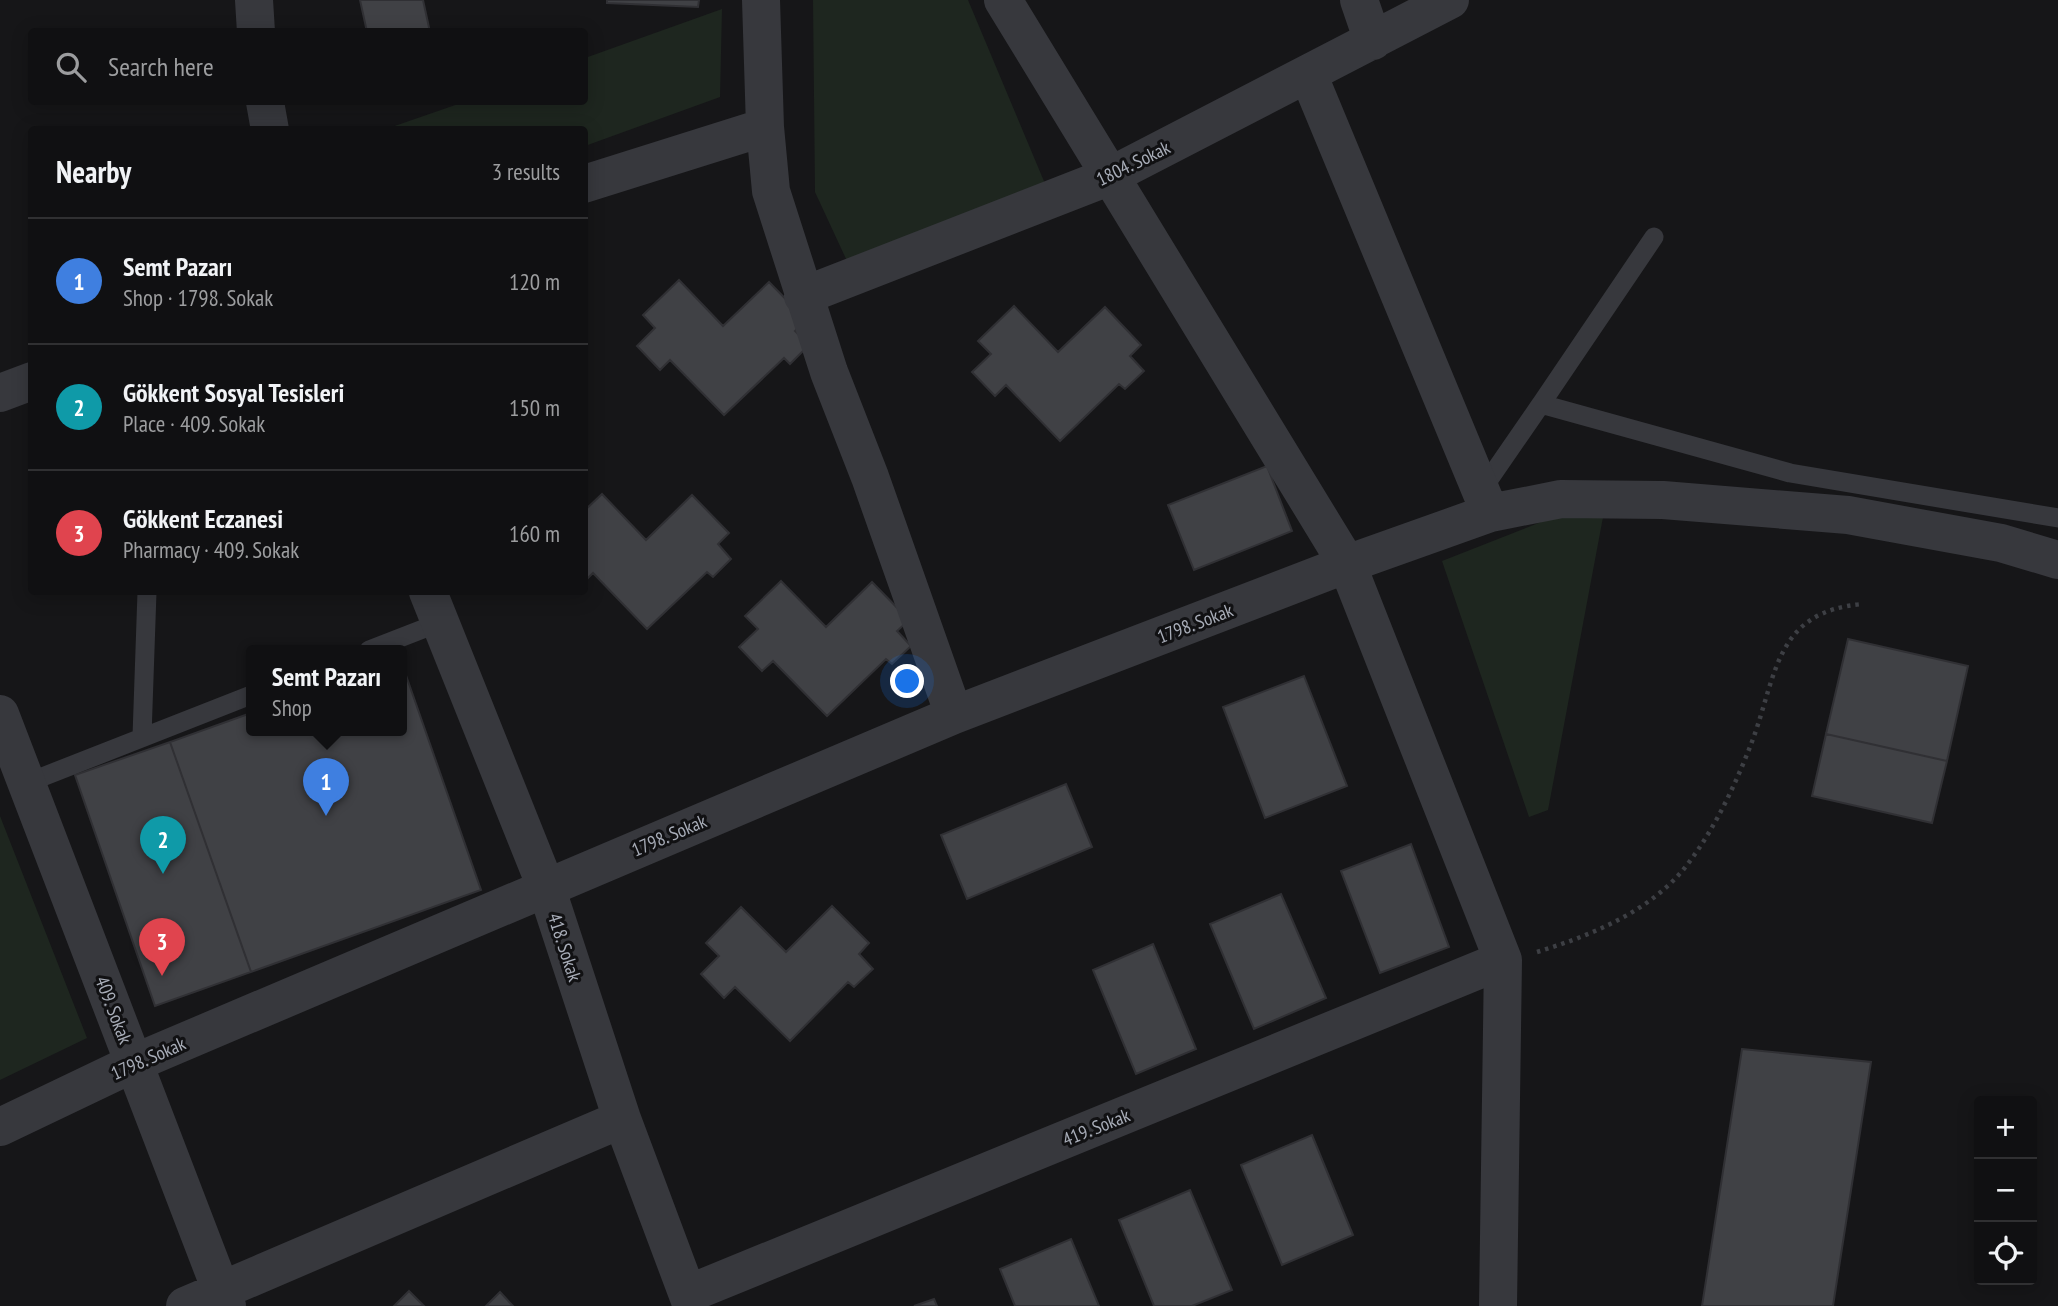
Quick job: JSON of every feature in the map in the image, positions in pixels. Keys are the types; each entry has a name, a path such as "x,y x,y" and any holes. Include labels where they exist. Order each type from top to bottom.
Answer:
{"street":[{"path":"254,0 256,28"},
{"path":"761,0 765,127 771,191 803,296 954,715"},
{"path":"1003,0 1108,177 1347,564 1503,960 1498,1306"},
{"path":"1359,0 1373,41"},
{"name":"1804. Sokak","path":"803,296 1108,177 1450,0"},
{"path":"1308,74 1486,502"},
{"path":"266,105 269,126"},
{"path":"588,183 765,127"},
{"path":"0,393 28,382"},
{"name":"1798. Sokak","path":"0,1127 134,1063 954,715 1347,564 1486,502 1560,499 1663,500 1848,515 2001,543 2058,560"},
{"name":"418. Sokak","path":"435,607 546,887 622,1119 690,1300"},
{"name":"409. Sokak","path":"0,714 224,1298"},
{"name":"419. Sokak","path":"690,1300 1503,960"},
{"path":"186,1306 224,1298 622,1119"}],"lane":[{"path":"1486,502 1541,404 1654,237"},
{"path":"1541,404 1790,474 2058,518"},
{"path":"142,736 147,595"},
{"path":"377,645 435,607"},
{"path":"27,783 246,697"}],"path":[{"path":"1503,960 1570,941 1602,927 1651,900 1667,886 1693,856 1740,772 1765,704 1773,669 1790,639 1801,627 1830,609 1863,604"}],"shaded area":[{"path":"813,0 968,0 1046,186 847,261 815,192"},
{"path":"722,9 720,97 588,145 588,126 395,126 455,105 588,105 588,57"},
{"path":"1607,496 1548,810 1529,817 1442,561"},
{"path":"0,816 87,1038 0,1080"}],"building":[{"path":"360,0 423,0 429,28 366,28"},
{"path":"607,0 699,0 698,7 607,3"},
{"path":"679,280 723,326 769,282 806,320 795,331 809,345 790,364 784,358 724,415 670,360 660,370 637,346 655,328 643,315"},
{"path":"1014,306 1058,352 1105,307 1141,345 1130,356 1144,371 1125,389 1119,384 1060,441 1006,385 995,396 972,372 991,354 978,341"},
{"path":"1267,466 1292,531 1194,570 1168,505"},
{"path":"602,494 646,540 692,495 729,533 718,544 731,559 713,577 707,572 647,629 593,573 588,578 588,507"},
{"path":"781,581 826,627 872,582 909,620 897,631 911,646 892,664 886,659 827,716 773,661 762,671 739,647 758,629 745,616"},
{"path":"1848,639 1968,666 1947,761 1826,734"},
{"path":"1304,676 1347,786 1265,818 1223,707"},
{"path":"407,678 481,890 251,972 170,742 246,715 246,736 407,736"},
{"path":"1826,734 1947,761 1932,823 1812,796"},
{"path":"170,742 251,972 155,1006 75,775"},
{"path":"1066,784 1092,847 967,899 941,835"},
{"path":"1411,844 1449,947 1380,973 1341,871"},
{"path":"1281,894 1326,998 1254,1029 1210,924"},
{"path":"832,906 869,943 859,954 873,969 854,987 848,982 790,1041 735,987 724,998 701,974 719,956 706,943 741,907 786,952"},
{"path":"1153,944 1196,1049 1136,1074 1093,970"},
{"path":"1742,1049 1871,1062 1833,1306 1702,1306"},
{"path":"1312,1135 1353,1235 1282,1265 1241,1165"},
{"path":"1190,1190 1232,1290 1192,1306 1154,1306 1119,1220"},
{"path":"1071,1239 1099,1306 1015,1306 1000,1269"},
{"path":"409,1291 424,1306 394,1306"},
{"path":"500,1292 513,1306 486,1306"},
{"path":"934,1299 937,1306 914,1306"}],"place":[{"name":"Semt Pazarı","path":"326,816"},
{"name":"Gökkent Sosyal Tesisleri","path":"163,874"},
{"name":"Gökkent Eczanesi","path":"162,976"}]}
